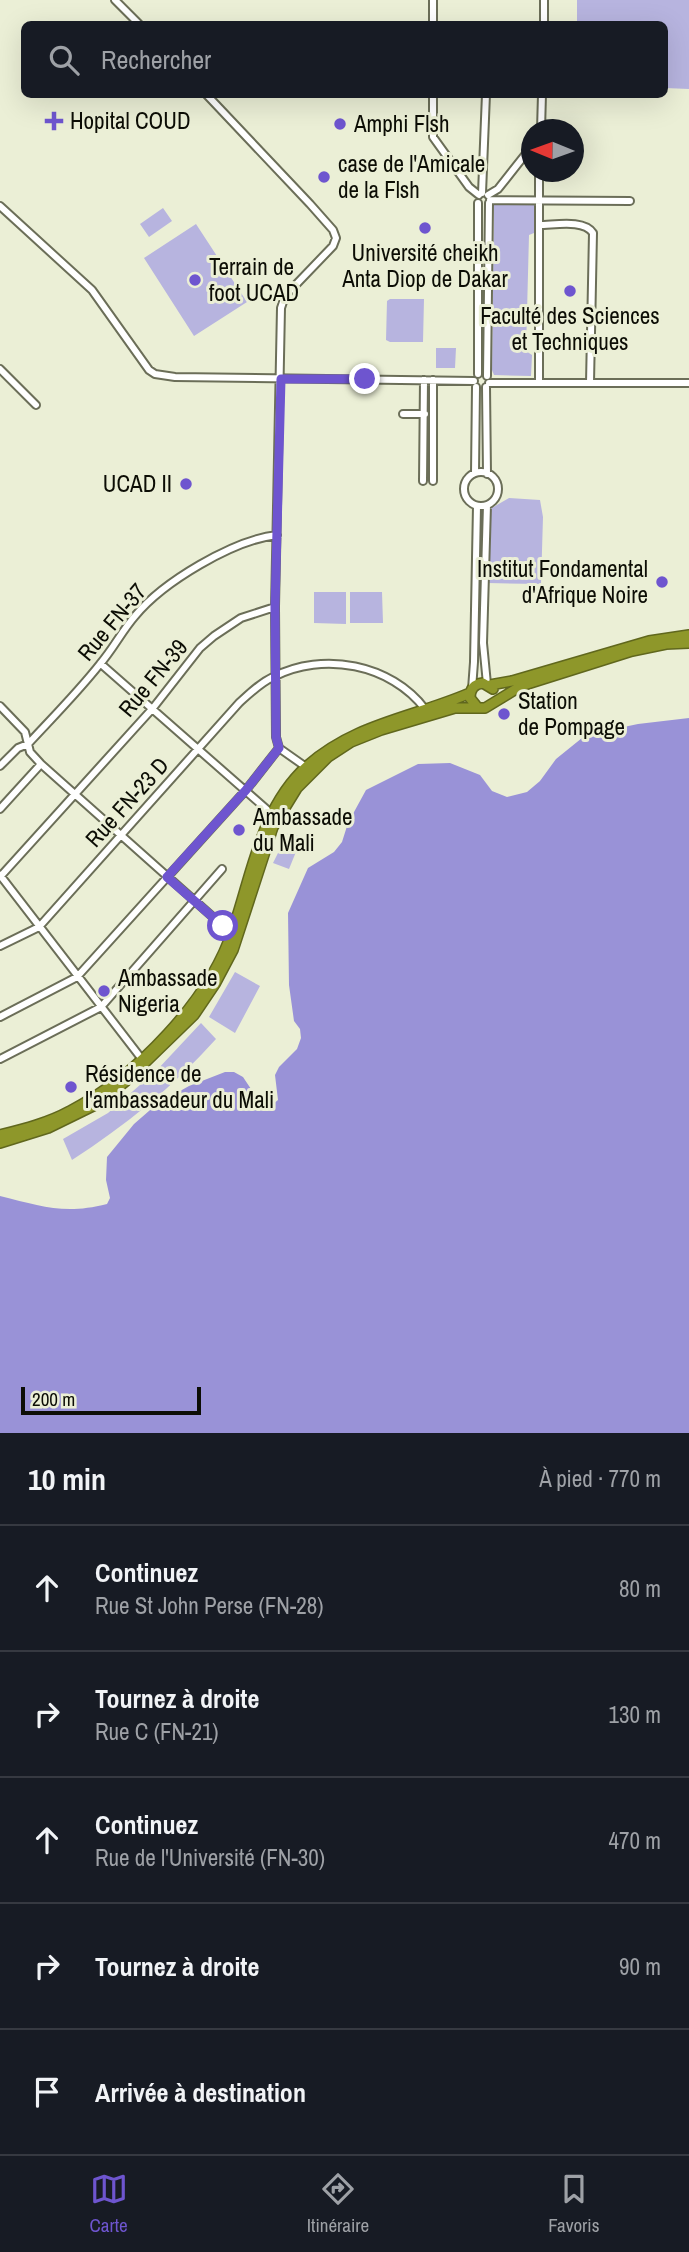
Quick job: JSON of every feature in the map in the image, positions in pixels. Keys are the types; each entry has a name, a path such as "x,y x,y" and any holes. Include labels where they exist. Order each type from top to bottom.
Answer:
{"highway":[{"path":"0,1135 47,1122 104,1091 190,1008 218,964 233,932 272,814 306,768 329,749 355,733 471,691 480,684 512,681 649,640 689,635"},
{"path":"0,1143 48,1128 97,1104 135,1073 194,1015 233,950 273,827 289,800 318,766 340,749 365,736 454,708 489,707 494,701 521,686 632,651 666,644 689,643"},
{"path":"488,685 495,692 494,701"},
{"path":"471,691 472,702 478,708"}],"street":[{"path":"115,0 136,21"},
{"path":"433,0 433,21"},
{"path":"544,0 544,21"},
{"path":"210,98 335,234 335,243 282,302 275,607 276,737 279,748 306,768"},
{"path":"433,98 433,136 469,187 486,197 630,201"},
{"path":"486,98 487,474"},
{"path":"541,119 542,98"},
{"path":"475,473 478,204 484,206 486,197 498,189 521,159"},
{"path":"539,383 540,182"},
{"path":"0,206 83,279 149,370 155,374 175,377 281,379 689,383"},
{"path":"539,225 581,225 589,227 593,233 590,383"},
{"path":"0,369 36,405"},
{"path":"423,481 424,380"},
{"path":"433,380 433,481"},
{"path":"476,381 487,382"},
{"path":"402,414 433,414"},
{"path":"424,431 433,431"},
{"path":"424,459 433,459"},
{"path":"488,505 477,506 465,497 467,479 475,473 487,474 494,479 497,487 496,496 488,505 483,643 488,685"},
{"path":"471,691 477,506"},
{"name":"Rue FN-37","path":"0,766 18,748 28,744 101,664 134,617 164,587 184,573 244,545 277,535"},
{"name":"Rue FN-39","path":"0,876 153,708 200,648 241,618 275,607"},
{"path":"101,664 272,814"},
{"path":"276,675 312,665 352,665 393,681 407,690 425,709"},
{"name":"Rue FN-23 D","path":"0,946 39,927 239,703 276,675"},
{"path":"0,706 25,732 30,752 41,764 223,926"},
{"path":"0,1017 78,977 246,790 279,748"},
{"path":"0,808 41,764"},
{"path":"0,1059 101,1007 222,869"},
{"path":"0,876 141,1058"}],"shaded area":[{"path":"577,0 689,0 689,89 668,88 668,21 577,21"},
{"path":"494,204 535,204 534,233 529,235 526,351 532,355 531,376 494,375 492,370"},
{"path":"163,208 172,221 149,237 140,224"},
{"name":"Terrain de foot UCAD","path":"196,224 247,302 194,336 144,258"},
{"path":"424,299 423,342 386,340 387,301"},
{"path":"436,348 456,348 455,368 436,368"},
{"path":"509,498 540,500 543,517 541,584 488,583 490,509"},
{"path":"314,592 346,592 346,624 314,623"},
{"path":"350,592 382,592 383,623 350,623"},
{"path":"689,718 689,1433 0,1433 0,1196 65,1209 107,1204 110,1198 106,1180 107,1157 134,1124 157,1104 189,1086 225,1072 234,1072 243,1077 261,1104 273,1104 278,1100 275,1075 279,1067 297,1049 301,1038 300,1029 294,1021 289,985 288,913 308,868 334,852 342,842 348,823 366,790 418,764 450,763 480,775 492,791 507,797 527,792 540,781 556,759 582,738 638,724"},
{"path":"288,833 302,837 289,869 273,863"},
{"path":"235,972 260,986 235,1033 209,1017"},
{"path":"201,1023 216,1039 200,1056 148,1104 72,1160 63,1139 108,1113 157,1070"}],"place":[{"name":"Hopital COUD","path":"54,121"},
{"name":"Amphi Flsh","path":"340,124"},
{"name":"case de l'Amicale de la Flsh","path":"324,177"},
{"name":"Université cheikh Anta Diop de Dakar","path":"425,228"},
{"name":"Terrain de foot UCAD","path":"195,280"},
{"name":"Faculté des Sciences et Techniques","path":"570,291"},
{"name":"UCAD II","path":"186,484"},
{"name":"Institut Fondamental d'Afrique Noire","path":"662,582"},
{"name":"Station de Pompage","path":"504,714"},
{"name":"Ambassade du Mali","path":"239,830"},
{"name":"Ambassade Nigeria","path":"104,991"},
{"name":"Résidence de l'ambassadeur du Mali","path":"71,1087"}],"route":[{"path":"223,926 167,877 246,790 279,748 276,737 275,607 281,379 365,379"}]}
